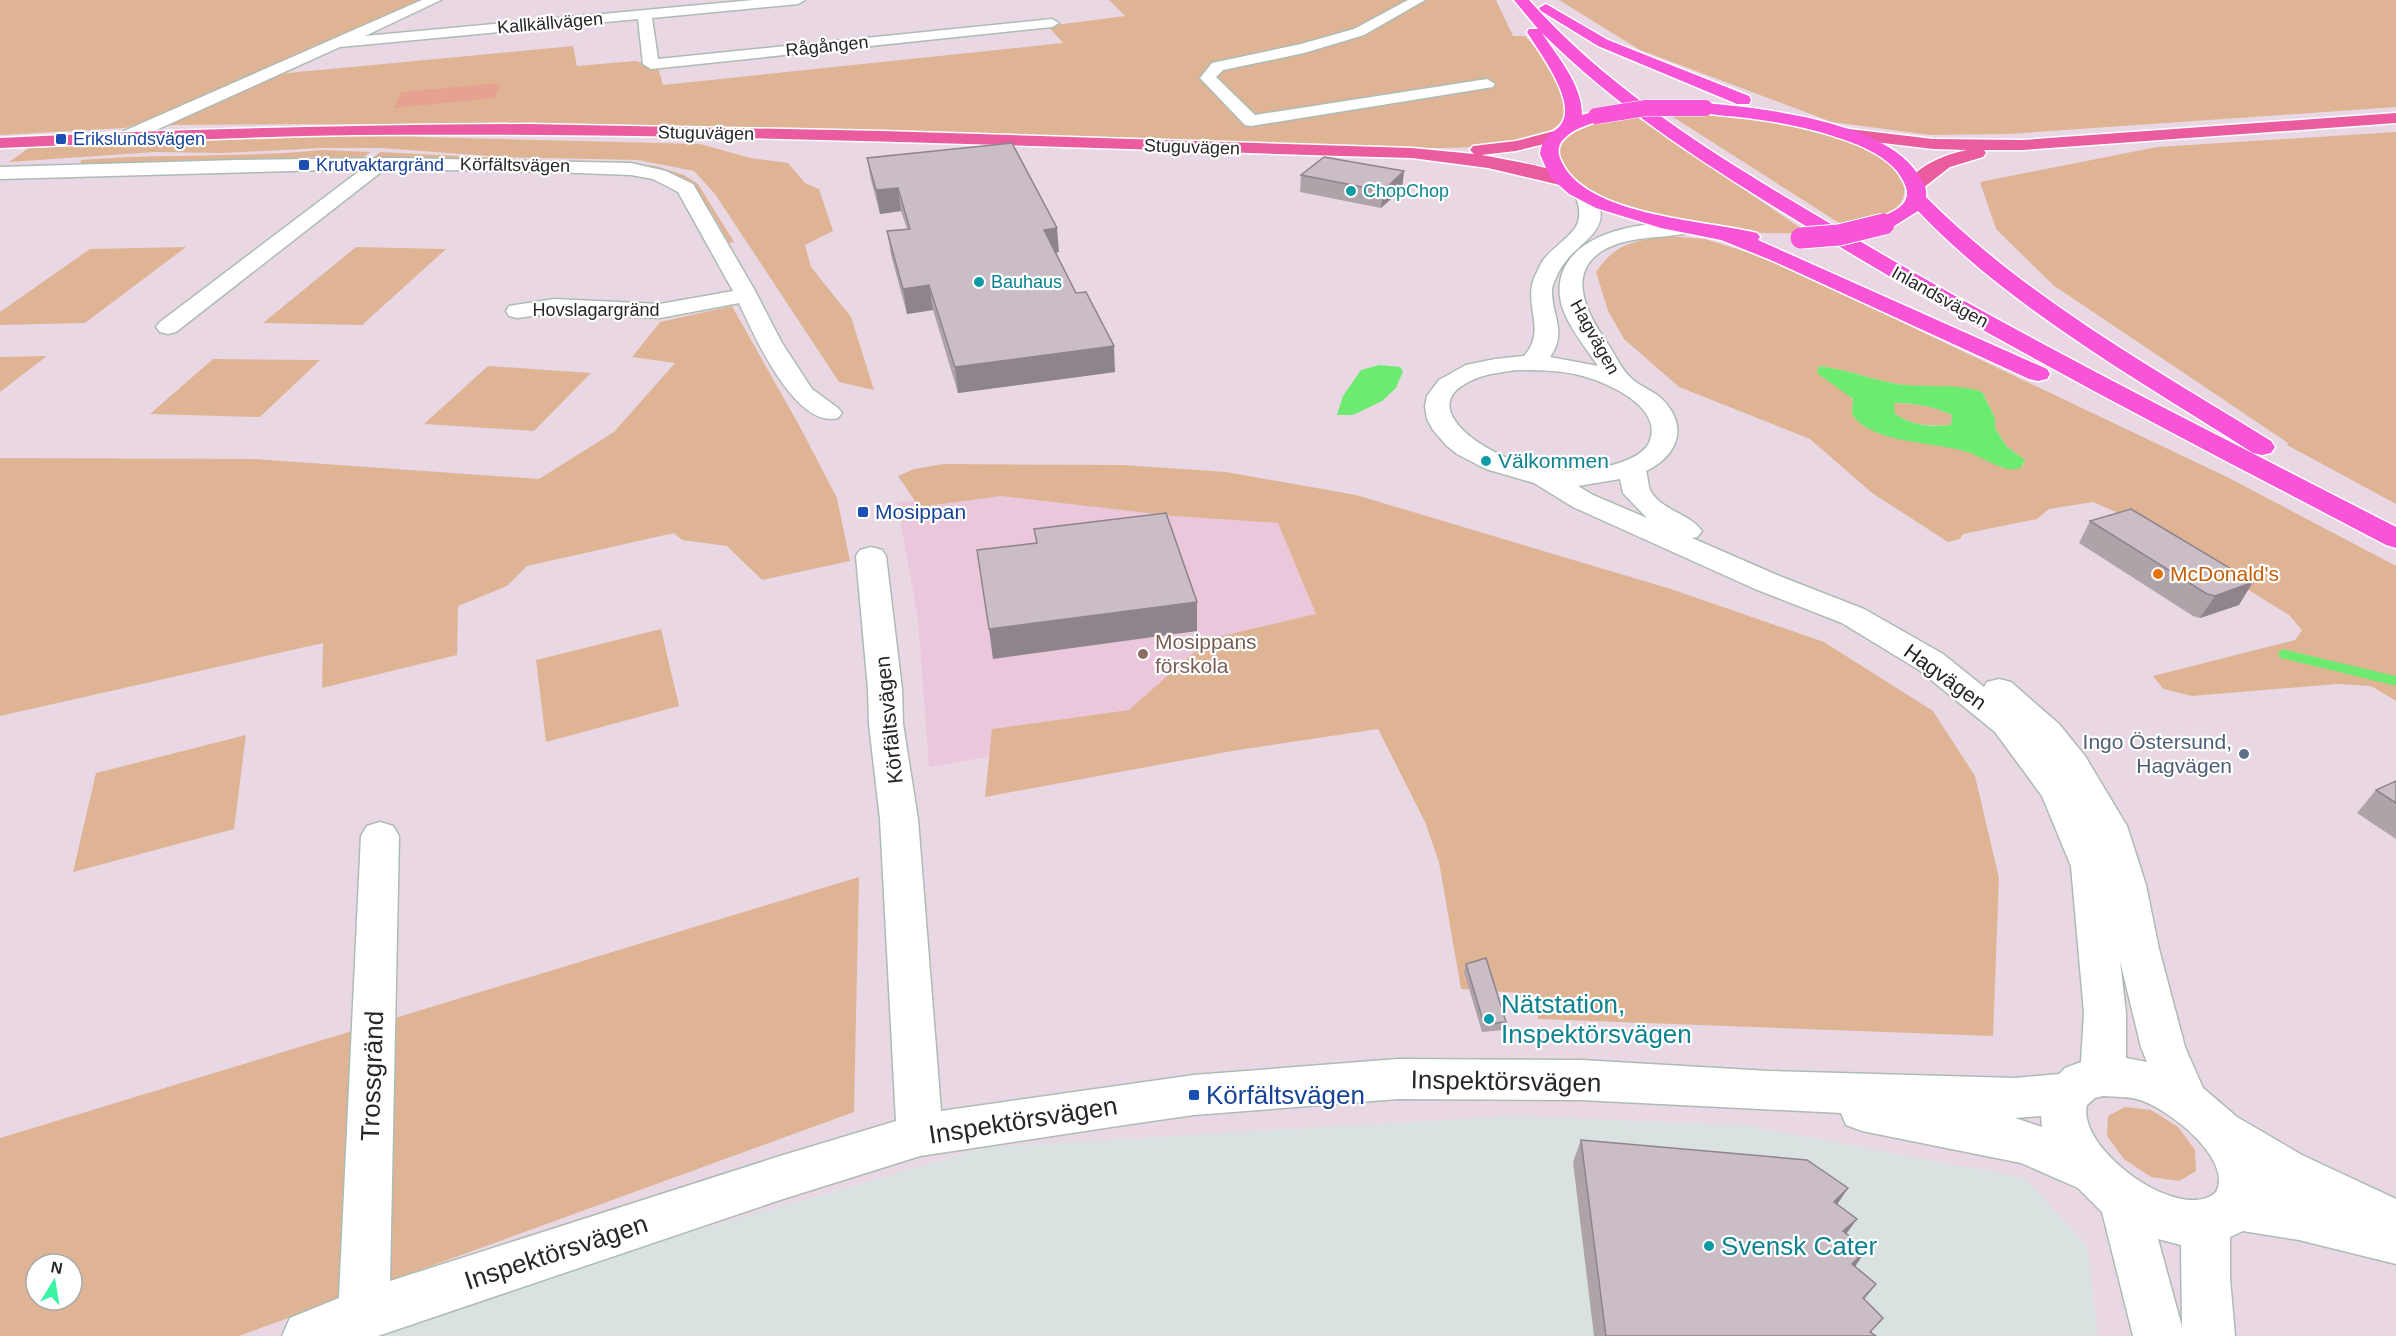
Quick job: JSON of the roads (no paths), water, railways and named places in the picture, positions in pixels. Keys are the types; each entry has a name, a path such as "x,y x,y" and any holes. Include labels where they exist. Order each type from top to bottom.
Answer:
{"highway":[{"path":"1515,0 1550,55 1573,100 1574,113 1550,149 1549,156 1556,172 1585,195 1628,213 1684,228 1728,235 1801,238 1847,234 1884,224 1906,212 1916,191"},
{"name":"Inlandsvägen","path":"1521,0 1582,63 1657,121 1744,180 1871,258 2056,361 2396,539"},
{"name":"Inlandsvägen","path":"1530,0 1594,64 1668,122 1751,178 1892,261 2069,358 2396,525"},
{"path":"1537,0 1574,27 1603,43 1662,69 1795,120 1841,133 1891,156 1902,165 1916,191 1940,224 2009,280 2113,355 2396,525"},
{"path":"1563,132 1596,116 1646,108 1705,108 1751,112 1795,120"},
{"path":"1728,235 1848,286 2396,539"}],"main road":[{"path":"1841,133 1933,144 2023,145 2396,118"},
{"name":"Stuguvägen","path":"0,143 130,135 491,129 1412,153 1490,150 1563,132"},
{"path":"1916,191 1929,170 1948,160 2023,145"},
{"name":"Stuguvägen","path":"1412,153 1511,164 1564,180"}],"street":[{"path":"130,135 434,0"},
{"name":"Kallkällvägen","path":"338,44 798,0"},
{"path":"1418,0 1359,32 1304,48 1218,66 1208,78 1251,121 1487,84"},
{"name":"Rågången","path":"644,14 651,64 1053,23 1039,10"},
{"path":"168,327 379,165"},
{"name":"Körfältsvägen","path":"0,173 379,165 574,166 631,169 659,175 686,188 770,343 804,394 829,413"},
{"name":"Hagvägen","path":"1532,363 1542,351 1548,335 1540,288 1552,263 1586,231 1591,209 1585,195"},
{"name":"Hagvägen","path":"1622,383 1593,339 1570,296 1573,276 1583,257 1597,245 1612,238 1646,230 1684,228"},
{"name":"Hovslagargränd","path":"517,311 554,306 660,311 746,295"},
{"path":"1532,363 1584,369 1622,383 1649,400 1665,423 1666,435 1661,446 1648,459 1632,468 1610,474 1586,477 1541,475 1506,467 1463,447 1443,426 1437,411 1444,390 1462,376 1484,368 1532,363"},
{"name":"Hagvägen","path":"1632,468 1637,493 1656,512 1696,536 1886,616 1954,653 2048,733 2072,765 2108,826 2126,885 2138,949 2163,1047 2186,1101"},
{"name":"Hagvägen","path":"1541,475 1583,501 1745,573 1853,616 1931,662 2007,724 2058,791 2090,866 2105,1013 2086,1084"},
{"name":"Körfältsvägen","path":"871,556 885,689 886,723 900,819 920,1135"},
{"name":"Trossgränd","path":"364,1315 380,836"},
{"name":"Inspektörsvägen","path":"308,1336 364,1315 920,1135 1194,1095 1398,1080 1581,1080 1768,1091 2014,1098 2086,1084"},
{"path":"2159,1336 2107,1185 2066,1133 2063,1112 2086,1084 2143,1080 2186,1101 2222,1133 2285,1172 2396,1224"},
{"name":"Inspektörsvägen","path":"1768,1091 2026,1142 2107,1185"},
{"path":"2209,1336 2205,1278 2221,1214 2244,1182 2237,1157 2222,1133"},
{"path":"2107,1185 2158,1215 2190,1223 2221,1214 2299,1216 2396,1240"}],"waterway":[{"path":"2283,654 2396,681"}],"place":[{"name":"Erikslundsvägen","path":"61,139"},
{"name":"Krutvaktargränd","path":"304,165"},
{"name":"ChopChop","path":"1351,191"},
{"name":"Bauhaus","path":"979,282"},
{"name":"Välkommen","path":"1486,461"},
{"name":"Mosippan","path":"863,512"},
{"name":"McDonald's","path":"2158,574"},
{"name":"Mosippans förskola","path":"1143,654"},
{"name":"Ingo Östersund, Hagvägen","path":"2244,754"},
{"name":"Nätstation, Inspektörsvägen","path":"1489,1019"},
{"name":"Körfältsvägen","path":"1194,1095"},
{"name":"Svensk Cater","path":"1709,1246"}]}
